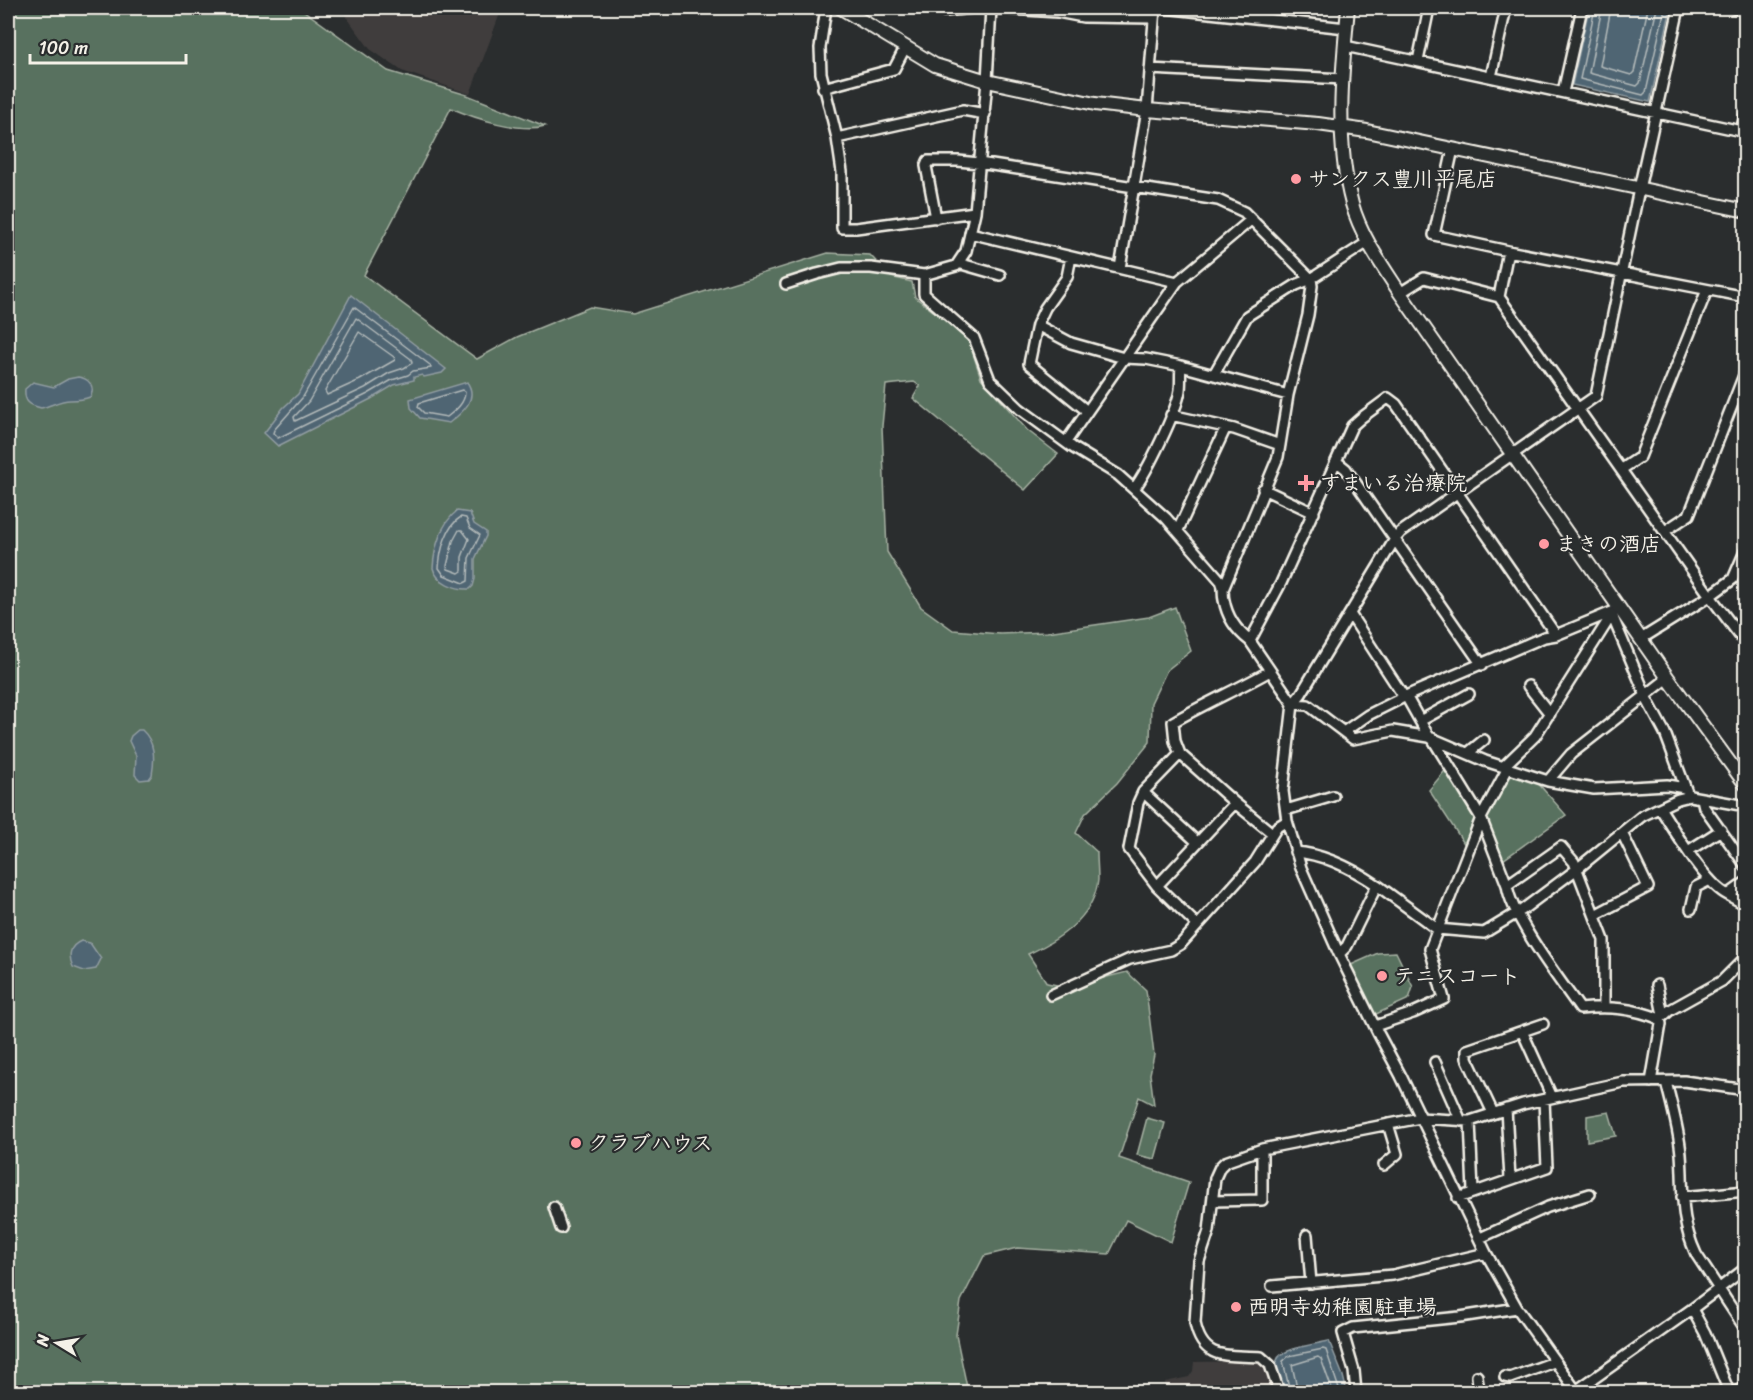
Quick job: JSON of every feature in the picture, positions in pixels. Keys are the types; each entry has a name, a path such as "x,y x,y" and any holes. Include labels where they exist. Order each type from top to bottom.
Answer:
{"street":[{"path":"826,8 820,48 823,88 832,115 842,171 842,228 975,212"},
{"path":"841,8 935,65 987,81 1095,104 1342,127 1746,211"},
{"path":"938,8 945,12 972,8"},
{"path":"786,284 841,268 871,268 924,275 956,266 966,251 975,212 985,114 991,8 1057,10 1083,17 1153,18"},
{"path":"1120,268 1147,110 1155,8"},
{"path":"1164,8 1346,28"},
{"path":"1348,8 1343,79 1342,153 1352,206 1368,242 1400,293 1512,453 1615,608 1641,639 1746,785"},
{"path":"1418,61 1429,8"},
{"path":"1491,77 1506,8"},
{"path":"1563,92 1582,8"},
{"path":"1679,8 1596,396 1512,453 1458,494 1401,532 1395,539 1293,704 1283,791 1287,821 1295,852 1339,954 1401,1076 1458,1198 1517,1308 1577,1392 1746,1268"},
{"path":"1734,8 1746,10"},
{"path":"1345,46 1743,131 1746,112"},
{"path":"823,88 894,69 905,48"},
{"path":"1150,69 1343,79"},
{"path":"837,138 963,110 985,114"},
{"path":"1453,149 1434,235 1508,252 1746,297"},
{"path":"936,218 926,166 928,161 958,161 1134,186 1218,200 1233,206 1252,219 1311,279 1312,286 1303,342 1288,395 1278,457 1224,587 1223,597 1228,616 1250,641 1293,704"},
{"path":"1066,442 1177,282 1252,219"},
{"path":"970,233 1177,282"},
{"path":"1214,374 1247,316 1296,285 1311,279 1368,242"},
{"path":"1499,297 1508,252"},
{"path":"1071,257 1067,277 1045,308 1037,324 1029,364 1087,411"},
{"path":"958,263 1000,274"},
{"path":"924,275 924,294 974,338 990,380 1020,409 1118,475 1134,489 1178,530 1224,587"},
{"path":"1400,293 1424,278 1499,297 1710,597 1746,644"},
{"path":"1622,469 1640,457 1707,290"},
{"path":"1037,324 1071,343 1124,358 1146,359 1181,366 1288,395"},
{"path":"1134,489 1142,479 1171,415 1179,392 1181,366"},
{"path":"1665,531 1689,515 1746,370"},
{"path":"1250,641 1281,583 1352,426 1388,398 1396,404 1556,635"},
{"path":"1171,415 1226,427 1280,446"},
{"path":"1178,530 1226,427"},
{"path":"1336,461 1346,469 1482,665"},
{"path":"1263,489 1314,513"},
{"path":"1641,639 1710,597 1733,579 1746,549"},
{"path":"1345,731 1368,715 1405,697 1544,637 1556,635 1615,608"},
{"path":"1615,608 1645,696 1665,733 1687,792"},
{"path":"1375,1026 1444,999 1430,950 1481,818 1506,767 1535,735 1550,714 1615,608"},
{"path":"1350,614 1481,818 1516,913 1580,1009 1604,1007 1631,1009 1661,1017 1722,981 1746,957"},
{"path":"1269,671 1173,722 1175,741 1180,754 1272,833"},
{"path":"1548,781 1571,754 1668,678"},
{"path":"1528,686 1550,714"},
{"path":"1420,721 1469,694"},
{"path":"1293,704 1308,705 1353,738 1393,731 1430,738 1548,781 1594,789 1667,784 1702,799 1746,806"},
{"path":"1468,753 1484,740"},
{"path":"1180,754 1143,792 1138,803 1129,849 1157,886 1197,925"},
{"path":"1143,792 1197,842"},
{"path":"1295,852 1326,858 1366,877 1437,929 1484,933 1577,869 1642,816 1678,799 1687,792"},
{"path":"1286,810 1333,796"},
{"path":"1702,799 1704,807 1746,866"},
{"path":"1157,886 1235,803"},
{"path":"1660,808 1717,890 1746,905"},
{"path":"1051,996 1130,959 1170,950 1181,944 1255,862 1277,827 1287,821"},
{"path":"1688,851 1721,830"},
{"path":"1595,915 1648,887 1622,833"},
{"path":"1507,885 1561,847 1577,869 1605,946 1604,1007"},
{"path":"1691,909 1696,887 1710,880"},
{"path":"1728,895 1746,882"},
{"path":"1339,954 1347,946 1377,885"},
{"path":"1651,1082 1661,1024 1657,985"},
{"path":"1493,1113 1467,1058 1467,1050 1543,1024"},
{"path":"1458,1198 1547,1167 1548,1098 1522,1031"},
{"path":"1435,1062 1466,1121 1473,1192"},
{"path":"1279,1392 1267,1361 1262,1358 1216,1354 1205,1347 1198,1336 1195,1323 1199,1261 1209,1231 1215,1178 1220,1167 1230,1159 1262,1149 1420,1118 1466,1121 1548,1098 1623,1082 1684,1081 1746,1089"},
{"path":"1666,1082 1679,1141 1683,1215 1689,1241 1718,1290 1746,1330"},
{"path":"1506,1109 1510,1179"},
{"path":"1384,1165 1397,1154 1388,1124"},
{"path":"1213,1200 1262,1200 1262,1149"},
{"path":"1682,1197 1746,1191"},
{"path":"1480,1238 1548,1207 1590,1194"},
{"path":"554,1207 561,1228"},
{"path":"1307,1235 1311,1283"},
{"path":"1272,1286 1393,1275 1486,1253"},
{"path":"1356,1392 1354,1371 1343,1333 1353,1328 1460,1317 1517,1308"},
{"path":"1692,1309 1705,1333 1729,1392"},
{"path":"1505,1377 1510,1378 1554,1362"},
{"path":"1477,1376 1479,1392"},
{"path":"1736,1392 1746,1387"}],"shaded area":[{"path":"340,8 502,8 470,94 402,71 370,49"},
{"path":"1251,1361 1264,1365 1272,1392 1141,1392 1166,1391 1165,1382 1189,1377 1193,1371 1194,1362"}],"green space":[{"path":"8,8 300,8 388,71 467,95 545,126 523,128 510,126 484,120 451,108 364,275 477,359 517,337 590,307 633,314 828,253 870,255 891,277 912,282 915,297 968,338 981,378 1027,430 1058,454 1025,490 913,398 920,386 914,382 886,385 882,426 887,552 921,607 953,630 1000,634 1047,632 1149,617 1175,607 1191,651 1167,670 1151,703 1150,742 1117,783 1085,814 1076,833 1097,852 1098,880 1090,905 1073,926 1063,934 1028,954 1047,983 1067,987 1127,972 1146,990 1154,1055 1150,1074 1154,1105 1139,1097 1119,1158 1189,1182 1171,1242 1126,1220 1109,1254 1017,1248 984,1256 961,1301 956,1335 968,1392 8,1392"},
{"path":"1448,767 1477,816 1467,848 1429,790"},
{"path":"1509,774 1536,781 1566,815 1500,862 1485,820"},
{"name":"テニスコート","path":"1396,952 1413,987 1409,999 1374,1015 1351,965 1378,953"},
{"path":"1609,1112 1616,1136 1587,1141 1587,1116"},
{"path":"1147,1118 1165,1123 1155,1159 1137,1155"}],"water":[{"path":"1589,8 1671,8 1650,102 1572,85"},
{"path":"351,295 446,369 442,373 414,377 414,380 394,385 278,446 264,433 283,408 298,394"},
{"path":"78,377 85,379 92,387 90,397 63,401 41,408 26,400 25,389 33,382 54,387 68,379"},
{"path":"467,382 471,394 470,400 464,410 449,423 420,418 411,408 410,399"},
{"path":"457,511 470,513 474,524 486,532 475,559 475,579 470,589 447,584 438,577 433,568 439,537 451,516"},
{"path":"138,730 142,730 152,745 153,769 149,779 140,780 135,775 136,756 129,741"},
{"path":"81,941 90,943 101,959 96,969 84,971 73,967 70,959 71,952 74,946"},
{"path":"1329,1341 1347,1392 1285,1392 1276,1363 1280,1356 1285,1352"}],"place":[{"name":"サンクス豊川平尾店","path":"1296,179"},
{"name":"すまいる治療院","path":"1306,483"},
{"name":"まきの酒店","path":"1544,544"},
{"name":"テニスコート","path":"1382,976"},
{"name":"クラブハウス","path":"576,1143"},
{"name":"西明寺幼稚園駐車場","path":"1236,1307"}]}
